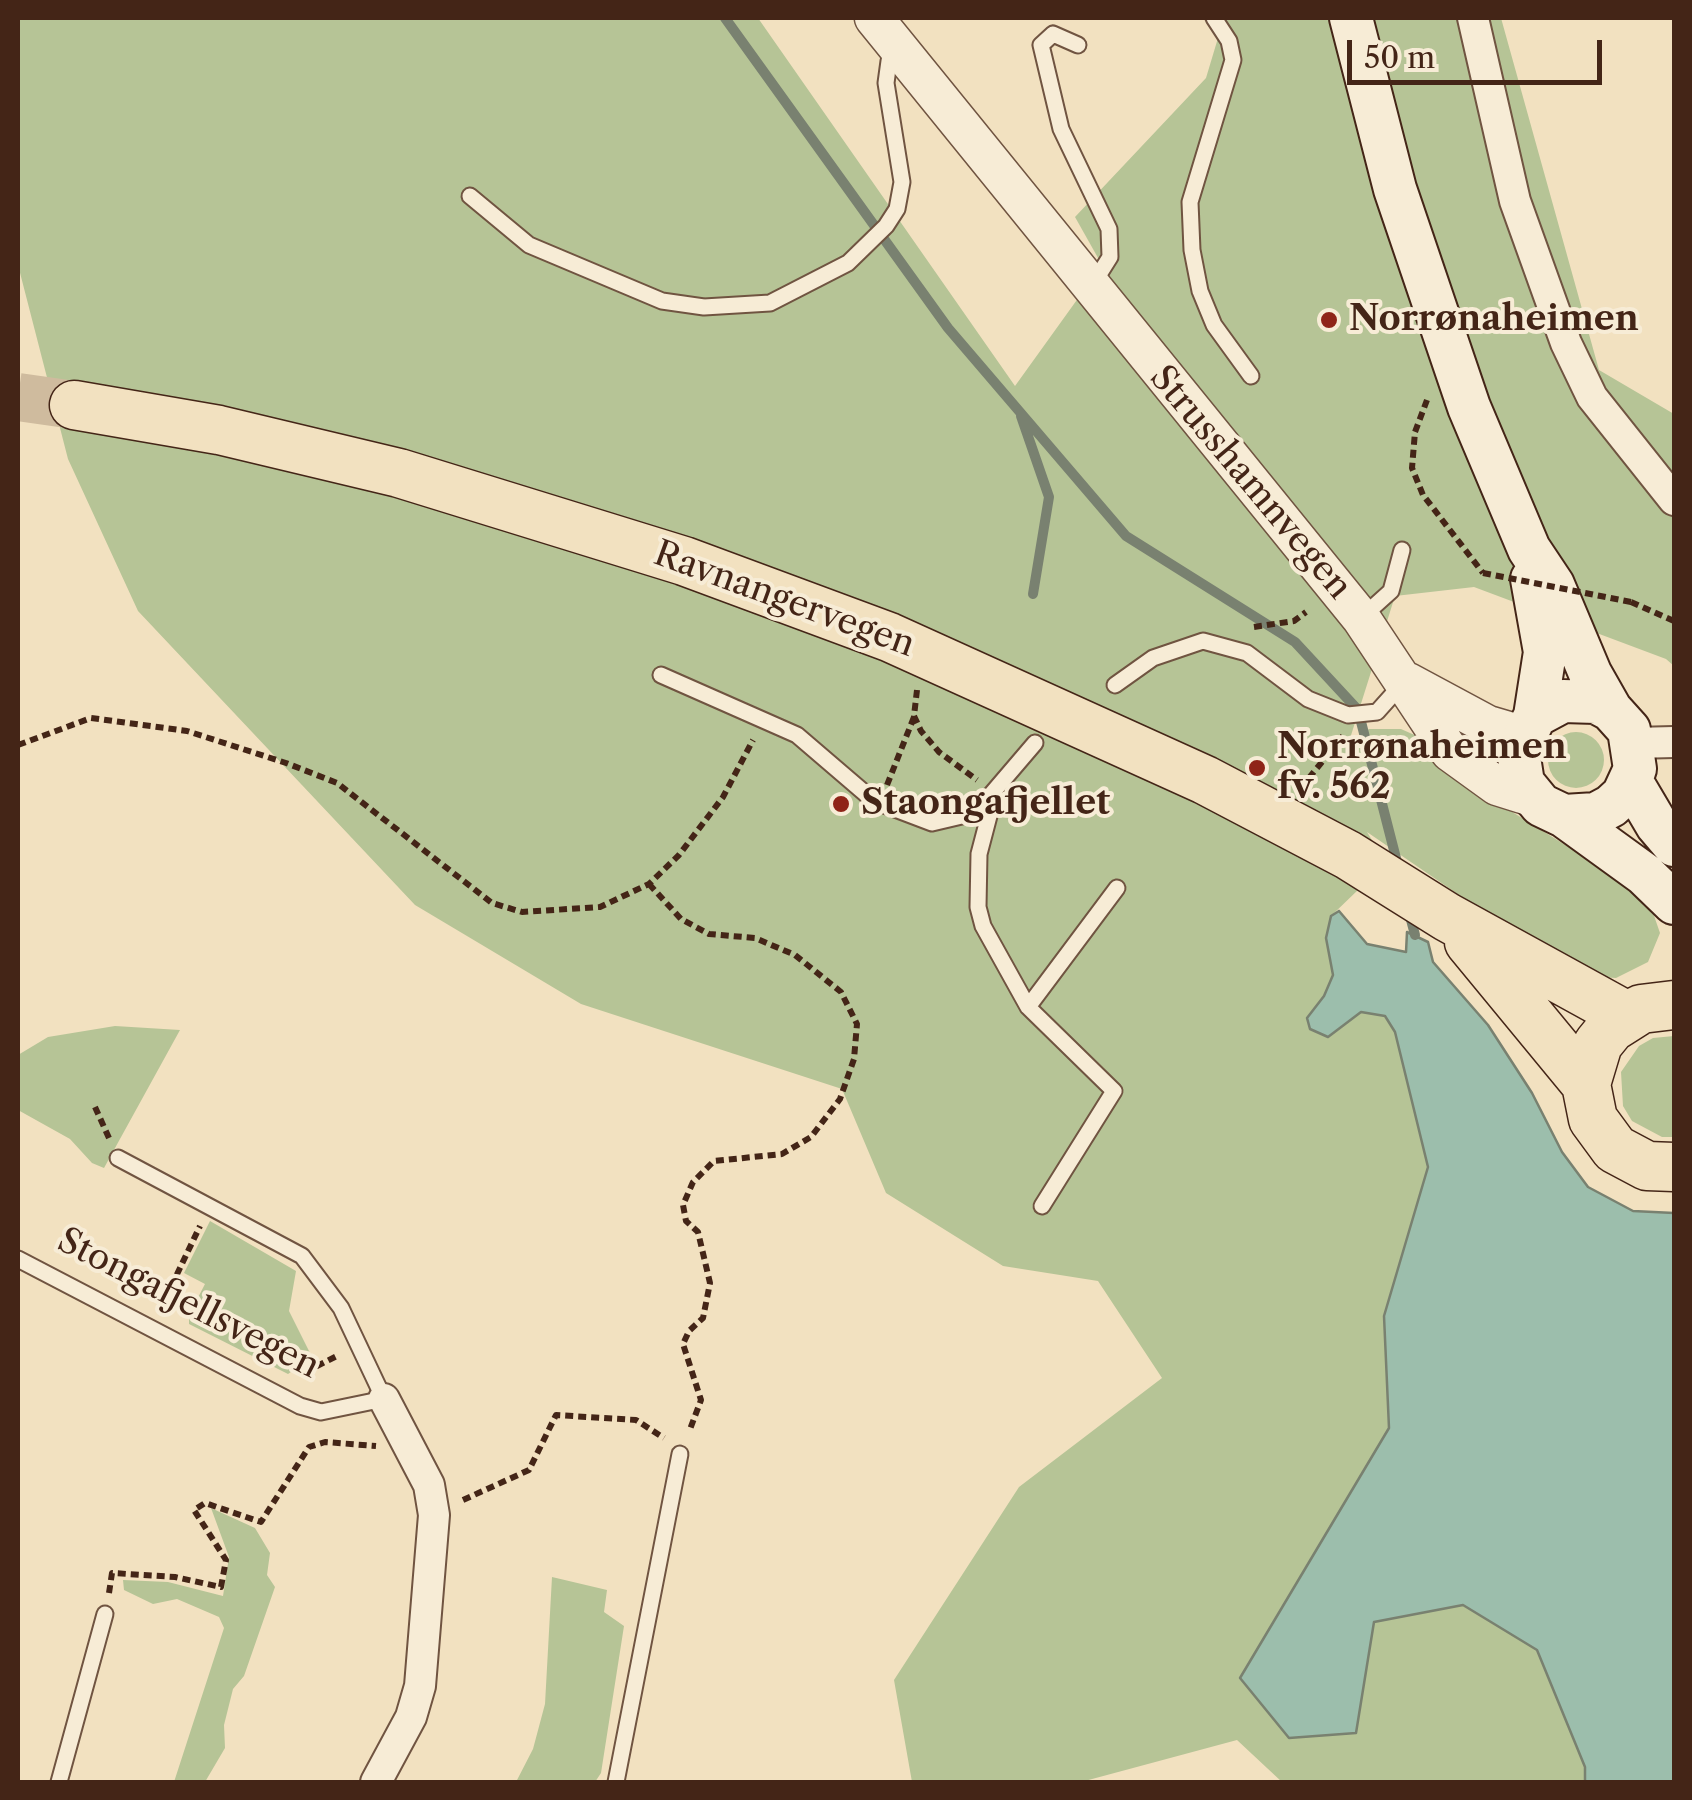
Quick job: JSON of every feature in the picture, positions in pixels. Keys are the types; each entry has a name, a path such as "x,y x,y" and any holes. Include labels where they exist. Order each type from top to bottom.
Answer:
{"main road":[{"path":"1352,18 1419,262 1469,407 1529,549 1553,584 1590,674 1638,744 1657,825 1674,845"},
{"name":"Ravnangervegen","path":"74,404 219,430 399,473 542,514 802,603 997,683 1205,780 1348,854 1447,917 1658,1000"},
{"path":"1529,549 1545,652 1518,767 1548,807 1644,874 1674,903"},
{"path":"1529,725 1548,706 1580,699 1638,744"},
{"path":"1548,807 1596,814 1611,806 1638,744"},
{"name":"Ravnangervegen","path":"1447,917 1586,1084"},
{"path":"1658,1000 1598,1044 1586,1084 1593,1119 1615,1149 1648,1166 1674,1167"}],"street":[{"name":"Strusshamnvegen","path":"874,18 1362,618 1450,752 1497,786 1548,807"},
{"path":"1473,18 1515,202 1566,343 1592,397 1674,500"},
{"name":"Strusshamnvegen","path":"1406,680 1488,726 1529,725"},
{"name":"Stongafjellsvegen","path":"376,1782 411,1717 420,1686 434,1515 429,1484 384,1399"}],"lane":[{"name":"Strusshamnvegen","path":"1214,18 1229,41 1234,60 1190,202 1192,250 1200,292 1214,326 1251,376"},
{"path":"1078,45 1053,34 1041,45 1051,100 1078,170 1109,228 1110,257 1090,287"},
{"path":"470,196 529,245 662,301 704,307 770,303 848,263 886,226 898,208 902,182 886,83 890,61 902,50"},
{"path":"1362,618 1391,591 1402,550"},
{"path":"1116,684 1152,658 1203,641 1247,653 1308,699 1348,716 1377,712 1406,680"},
{"path":"662,675 797,736 878,803 910,818 950,822 994,793 1035,743"},
{"path":"994,793 980,842 978,908 991,944 1028,1007 1114,1091 1042,1206"},
{"path":"1028,1007 1117,888"},
{"name":"Stongafjellsvegen","path":"18,1259 300,1406 321,1412 384,1399 341,1308 302,1256 118,1158"},
{"path":"616,1782 680,1454"},
{"path":"58,1782 105,1614"}],"path":[{"path":"1429,397 1420,408 1412,468 1422,495 1482,573 1630,602 1674,620"},
{"path":"878,803 914,716 917,688"},
{"path":"914,716 939,752 994,793"},
{"path":"1292,778 1304,784 1342,737 1348,716"},
{"path":"18,746 91,718 187,731 286,763 336,782 492,903 522,912 600,907 649,884 680,855 723,797 764,720"},
{"path":"462,1501 529,1470 556,1415 636,1420 656,1430 680,1454 701,1400 683,1344 689,1331 703,1318 710,1283 698,1232 686,1221 683,1206 693,1182 714,1162 782,1154 811,1137 840,1099 854,1059 857,1024 840,992 795,955 754,938 708,934 681,919 649,884"},
{"path":"96,1107 118,1158"},
{"path":"150,1329 210,1207"},
{"path":"305,1360 317,1366 358,1346"},
{"path":"105,1614 112,1573 175,1577 222,1587 226,1560 194,1510 205,1502 261,1522 309,1447 325,1442 412,1449"}],"shaded area":[{"path":"18,18 758,18 1015,386 1102,265 1075,217 1206,78 1224,18 1501,18 1599,370 1674,414 1674,666 1666,659 1474,587 1395,596 1347,748 1369,729 1401,729 1419,737 1456,777 1628,884 1650,904 1660,933 1648,962 1616,978 1599,977 1519,936 1367,832 1386,863 1331,916 1326,938 1333,975 1325,996 1307,1018 1361,1011 1385,1016 1395,1032 1428,1167 1384,1316 1389,1428 1240,1678 1374,1622 1463,1605 1537,1650 1585,1767 1585,1782 1282,1782 1237,1740 1081,1782 912,1782 894,1680 1019,1487 1162,1378 1098,1281 1003,1266 886,1193 842,1089 581,1004 415,905 138,611 68,459 18,265"},
{"path":"1576,732 1596,740 1604,760 1596,780 1576,788 1556,780 1548,760 1556,740"},
{"path":"1339,911 1367,944 1406,952 1407,932 1428,942 1433,962 1488,1025 1532,1093 1562,1152 1588,1187 1633,1211 1674,1213 1674,1782 1585,1782 1585,1767 1537,1650 1463,1605 1374,1622 1356,1733 1289,1738 1240,1678 1389,1428 1384,1316 1428,1167 1395,1032 1385,1016 1361,1012 1328,1037 1310,1029 1307,1018 1324,996 1333,975 1326,938 1331,916"},
{"path":"115,1026 180,1030 104,1168 92,1163 70,1139 18,1110 18,1055 48,1037"},
{"path":"1674,1036 1674,1137 1662,1137 1632,1121 1623,1106 1621,1072 1639,1046 1653,1038"},
{"path":"210,1221 296,1271 289,1311 312,1357 288,1374 189,1324 189,1315 205,1284 184,1273"},
{"path":"211,1508 255,1528 270,1553 267,1575 275,1587 244,1676 233,1689 224,1725 225,1748 205,1782 174,1782 224,1628 219,1617 177,1599 153,1604 124,1590 123,1580 168,1582 223,1596 229,1557"},
{"path":"552,1577 607,1590 604,1612 624,1626 601,1773 595,1782 516,1782 533,1749 545,1704"}],"waterway":[{"path":"725,18 948,328 1126,536 1295,642 1358,710 1398,866"},
{"path":"1021,416 1049,497 1033,594"},
{"path":"1409,912 1415,935"}],"tunnel":[{"path":"18,397 74,405"}],"place":[{"name":"Norrønaheimen","path":"1329,320"},
{"name":"Norrønaheimen fv. 562","path":"1257,768"},
{"name":"Staongafjellet","path":"841,804"}]}
